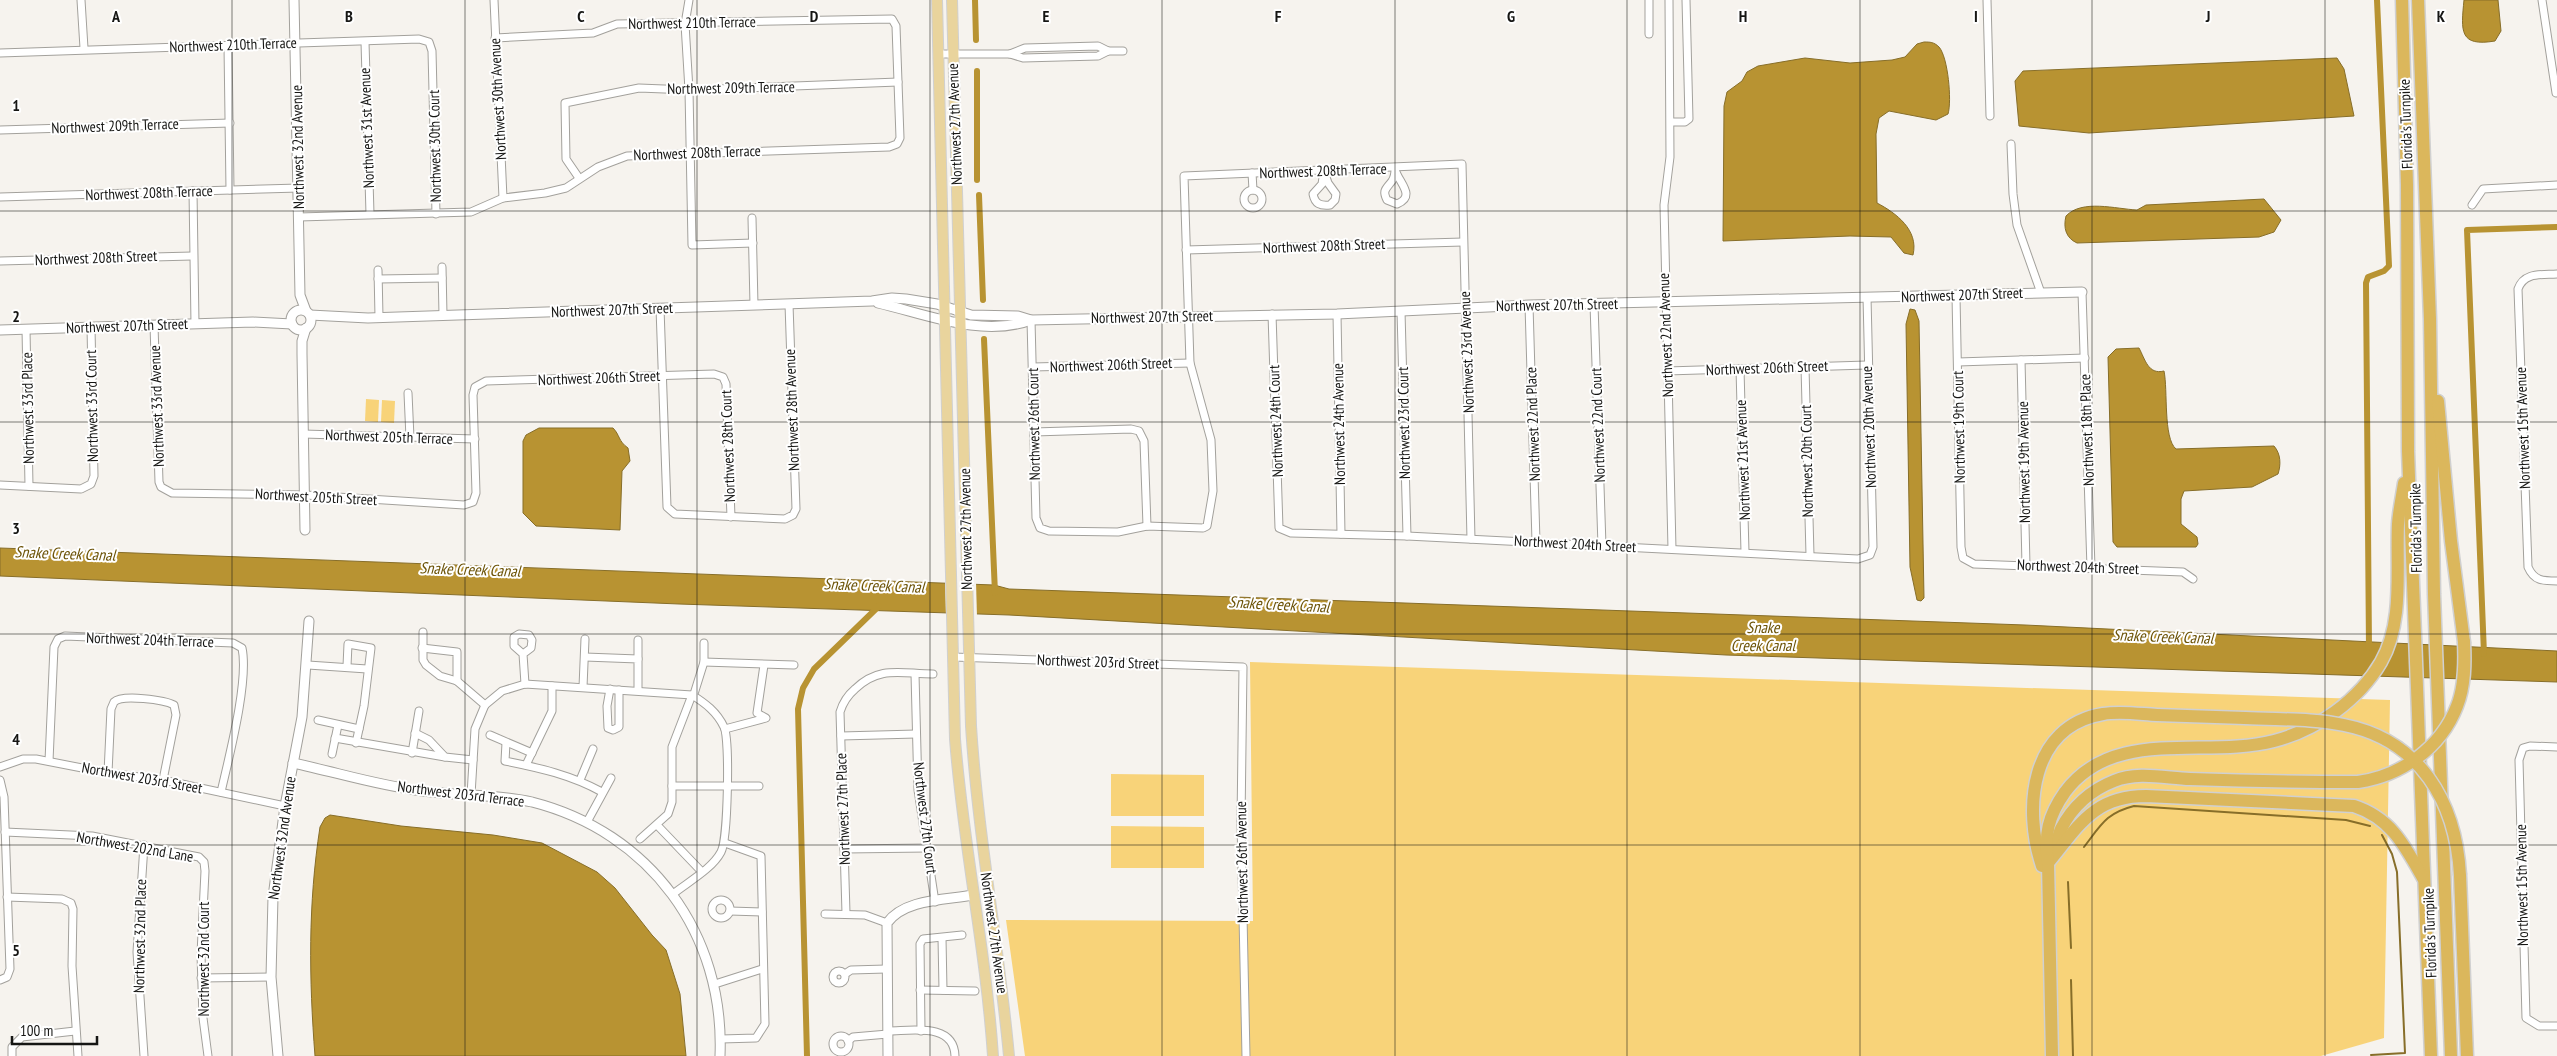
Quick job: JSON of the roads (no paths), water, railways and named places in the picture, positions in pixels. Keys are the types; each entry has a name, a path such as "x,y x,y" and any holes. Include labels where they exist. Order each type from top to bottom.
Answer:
{"highway":[{"name":"Florida's Turnpike","path":"2402,0 2407,185 2408,451 2432,1056"},
{"name":"Florida's Turnpike","path":"2418,0 2430,320 2437,686 2451,1056"},
{"path":"2048,863 2061,830 2074,810 2093,792 2115,780 2142,776 2188,779 2358,782 2373,780 2397,772 2436,741 2453,716 2461,694 2464,642 2451,541 2430,320"},
{"path":"2052,1056 2048,863 2045,842 2055,808 2071,784 2096,765 2113,757 2151,749 2209,748 2273,742 2308,728 2326,717 2343,705 2368,682 2382,660 2392,635 2395,617 2398,522 2408,451"},
{"path":"2048,882 2034,843 2034,787 2037,771 2044,755 2064,732 2082,720 2111,713 2245,718 2344,725 2378,736 2399,749 2424,772 2440,793 2447,808 2458,843 2467,1056"},
{"path":"2048,863 2088,814 2118,798 2146,796 2325,803 2354,806 2370,812 2385,822 2404,843 2425,881"}],"main road":[{"name":"Northwest 27th Avenue","path":"937,0 955,739 962,813 985,980 993,1056"},
{"name":"Northwest 27th Avenue","path":"952,0 969,658 978,812 1002,979 1009,1056"},
{"path":"943,190 958,189"},
{"path":"962,813 978,812"},
{"path":"985,980 1002,979"}],"street":[{"path":"82,0 84,48"},
{"name":"Northwest 32nd Avenue","path":"294,0 300,295 294,320"},
{"name":"Northwest 30th Avenue","path":"494,0 503,198"},
{"path":"689,0 685,24 689,90 692,245 753,243"},
{"path":"1649,0 1649,34"},
{"name":"Northwest 22nd Avenue","path":"1669,0 1671,122 1670,157 1664,205 1672,549"},
{"path":"1671,122 1685,122 1689,119 1686,0"},
{"path":"1987,0 1990,116"},
{"path":"2542,0 2556,93"},
{"name":"Northwest 210th Terrace","path":"495,38 594,33 617,24 892,18 896,26 898,82"},
{"name":"Northwest 210th Terrace","path":"0,53 84,48 228,46 419,39 429,42 432,51 433,78"},
{"name":"Northwest 31st Avenue","path":"365,42 370,214"},
{"path":"228,46 230,190"},
{"path":"939,54 1010,54 1025,48 1098,46 1108,51 1124,51"},
{"name":"Northwest 30th Court","path":"433,78 436,214"},
{"name":"Northwest 209th Terrace","path":"579,178 566,159 565,103 639,88 689,90 898,82"},
{"name":"Northwest 208th Terrace","path":"299,217 471,212 503,198 545,193 566,188 579,178 627,156 889,147 897,144 900,138 898,82"},
{"name":"Northwest 209th Terrace","path":"0,130 230,123"},
{"path":"2011,144 2012,194 2017,225 2041,293"},
{"name":"Northwest 208th Terrace","path":"1186,250 1184,176 1396,169 1462,164"},
{"name":"Northwest 23rd Avenue","path":"1462,164 1471,539"},
{"path":"1396,169 1398,180 1406,187 1407,194 1404,200 1397,204 1387,200 1384,192 1385,188 1393,180 1396,169"},
{"path":"1324,171 1328,183 1336,194 1330,205 1321,206 1316,203 1313,194 1322,184 1324,171"},
{"path":"1252,173 1252,190"},
{"path":"2472,205 2483,189 2557,185"},
{"name":"Northwest 208th Terrace","path":"0,197 299,188"},
{"path":"193,191 192,256 195,324"},
{"path":"752,218 754,305"},
{"name":"Northwest 208th Street","path":"1186,250 1463,242"},
{"path":"1034,432 1131,429 1139,431 1144,442 1147,526 1199,530 1207,526 1213,491 1210,440 1190,363 1186,250"},
{"name":"Northwest 208th Street","path":"0,261 192,256"},
{"path":"442,267 443,316"},
{"path":"378,270 379,317"},
{"name":"Northwest 15th Avenue","path":"2557,274 2527,276 2521,281 2518,289 2528,567 2532,575 2542,581 2557,581"},
{"path":"378,279 442,278"},
{"name":"Northwest 207th Street","path":"872,301 971,326 1017,325 1031,320 1337,314 1530,305 2082,292"},
{"name":"Northwest 18th Place","path":"2082,292 2091,568"},
{"name":"Northwest 32nd Avenue","path":"300,295 308,320"},
{"name":"Northwest 19th Court","path":"1956,296 1961,547 1963,558"},
{"name":"Northwest 207th Street","path":"308,320 872,301 892,298 906,299 986,316 1018,316 1031,320"},
{"name":"Northwest 20th Avenue","path":"1867,298 1867,365 1873,547 1870,555"},
{"name":"Northwest 28th Avenue","path":"731,517 785,519 793,515 796,509 789,304"},
{"name":"Northwest 22nd Court","path":"1594,304 1602,546"},
{"name":"Northwest 22nd Place","path":"1530,305 1536,542"},
{"path":"660,308 666,500 670,512 676,514 731,517"},
{"name":"Northwest 23rd Court","path":"1401,311 1406,536"},
{"name":"Northwest 24th Court","path":"1272,314 1279,528"},
{"name":"Northwest 24th Avenue","path":"1337,314 1341,534"},
{"path":"294,320 308,320"},
{"path":"294,320 308,320"},
{"path":"294,320 302,341"},
{"name":"Northwest 207th Street","path":"0,330 294,320"},
{"path":"305,530 302,341 308,320"},
{"name":"Northwest 26th Court","path":"1031,320 1036,518 1040,528 1049,530 1118,532 1147,526"},
{"name":"Northwest 33rd Avenue","path":"154,325 159,482 161,487"},
{"name":"Northwest 33rd Court","path":"29,486 81,489 91,484 94,476 91,327"},
{"name":"Northwest 33rd Place","path":"26,329 29,486"},
{"path":"1958,362 2084,358"},
{"name":"Northwest 19th Avenue","path":"2021,360 2026,565"},
{"name":"Northwest 206th Street","path":"1033,367 1190,363"},
{"name":"Northwest 206th Street","path":"1667,371 1867,365"},
{"name":"Northwest 20th Court","path":"1805,367 1810,555"},
{"name":"Northwest 21st Avenue","path":"1740,369 1745,552"},
{"name":"Northwest 206th Street","path":"474,439 473,395 475,387 486,381 714,374 723,377"},
{"name":"Northwest 28th Court","path":"723,377 726,384 731,517"},
{"path":"408,393 410,438"},
{"name":"Northwest 205th Terrace","path":"303,434 474,439"},
{"name":"Northwest 205th Street","path":"161,487 172,493 305,495 464,505 473,502 476,492 474,439"},
{"path":"0,485 29,486"},
{"name":"Northwest 204th Street","path":"1279,528 1291,533 1406,536 1810,555 1858,559 1870,555"},
{"name":"Northwest 204th Street","path":"1963,558 1974,564 2183,572 2193,579"},
{"name":"Northwest 32nd Avenue","path":"278,1056 271,977 273,897 285,806 302,717 308,665 309,621"},
{"path":"423,632 422,648 426,665 440,676 457,681 485,705"},
{"name":"Northwest 204th Terrace","path":"48,761 54,647 58,640 65,636 233,643 242,648 244,659 236,718 221,792"},
{"path":"583,687 585,639"},
{"path":"638,640 638,690"},
{"path":"640,839 668,814 672,802 672,747 692,694 694,694 704,662 704,643"},
{"path":"347,666 348,644 371,648 367,669 366,694 356,742"},
{"path":"422,648 457,652 457,681"},
{"path":"523,654 525,684"},
{"name":"Northwest 203rd Street","path":"953,657 1243,667"},
{"path":"585,658 638,659"},
{"path":"704,662 794,665"},
{"path":"308,665 347,666 367,669"},
{"path":"725,729 766,718 757,713 764,665"},
{"name":"Northwest 26th Avenue","path":"1243,667 1241,822 1246,1056"},
{"name":"Northwest 27th Place","path":"846,913 841,736 842,704 865,679 878,673 915,674"},
{"path":"915,674 933,674"},
{"name":"Northwest 27th Court","path":"915,674 918,790 935,902"},
{"path":"471,795 476,729 485,705 502,691 525,684 692,694 706,704 725,729 727,785 725,843 716,859 672,894"},
{"path":"526,765 552,711 552,686"},
{"path":"610,689 606,720 608,728 613,730 619,727 619,690"},
{"path":"108,773 111,709 114,702 121,698 166,700 174,705 176,715 163,780"},
{"path":"412,753 419,712"},
{"path":"318,720 359,729"},
{"path":"332,754 338,725"},
{"path":"415,733 429,740 446,757"},
{"path":"841,736 916,734"},
{"path":"490,735 532,753"},
{"path":"335,738 412,753 473,760"},
{"path":"506,743 505,761 580,780 602,792"},
{"name":"Northwest 15th Avenue","path":"2557,747 2530,746 2523,748 2519,760 2526,1018 2529,1022 2539,1026 2557,1026"},
{"path":"580,780 593,749"},
{"name":"Northwest 203rd Street","path":"0,767 23,760 48,761 108,773 163,780 285,806"},
{"name":"Northwest 203rd Terrace","path":"294,762 423,791 532,803 587,822 609,834 651,868 684,912 702,948 715,984 721,1039 720,1056"},
{"path":"587,822 611,778"},
{"path":"0,780 4,797 10,969 3,978"},
{"path":"672,786 758,786"},
{"path":"657,825 701,871"},
{"name":"Northwest 202nd Lane","path":"5,832 92,836 199,857 204,862"},
{"path":"721,1039 756,1038 765,1024 766,998 762,969 761,856 725,843"},
{"name":"Northwest 32nd Place","path":"144,845 137,952 144,1056"},
{"path":"844,849 928,848"},
{"name":"Northwest 32nd Court","path":"204,862 206,871 201,978 208,1056"},
{"path":"888,1056 887,924 893,915 908,907 973,895"},
{"path":"7,897 62,899 70,903 73,909 72,966 78,1056"},
{"path":"730,911 762,912"},
{"path":"825,914 846,913 865,915 887,924"},
{"path":"921,1031 920,944 923,939 962,935"},
{"path":"942,938 943,990"},
{"path":"715,984 762,969"},
{"path":"845,974 851,970 886,969"},
{"path":"201,978 271,977"},
{"path":"920,990 975,992"},
{"path":"848,1041 853,1037 936,1030 946,1037 953,1046 954,1056"},
{"path":"12,1056 12,1047 15,1041 22,1037 75,1031"}],"water":[{"path":"2464,0 2498,0 2501,31 2495,41 2475,41 2469,39 2465,34 2463,28"},
{"path":"1924,42 1937,45 1945,60 1949,90 1948,114 1936,120 1889,111 1879,118 1876,134 1877,203 1898,217 1909,230 1913,238 1913,255 1904,253 1891,237 1850,236 1723,241 1724,106 1727,92 1742,81 1747,72 1758,66 1805,58 1850,63 1892,60 1905,57 1917,44"},
{"path":"2337,58 2344,69 2354,116 2089,133 2019,126 2015,81 2023,71"},
{"path":"2264,199 2281,220 2274,232 2259,237 2077,243 2070,238 2065,228 2066,216 2073,211 2090,206 2137,210 2146,205"},
{"path":"1910,309 1915,310 1919,321 1924,598 1921,601 1917,600 1910,567 1906,324"},
{"path":"2139,348 2145,361 2154,371 2164,371 2169,435 2176,449 2274,446 2279,456 2278,474 2252,487 2184,491 2181,499 2181,524 2197,537 2198,544 2196,547 2117,547 2113,542 2108,357 2116,349"},
{"path":"539,428 613,428 622,443 628,448 630,461 622,471 620,530 536,526 523,513 523,441 526,435"},
{"name":"Snake Creek Canal","path":"0,548 994,585 1009,589 2025,625 2557,651 2557,682 1726,655 1009,615 679,604 0,576"},
{"path":"330,815 401,826 493,835 542,843 597,872 615,888 666,950 680,994 686,1056 315,1056 311,970 313,884 320,827 325,818"}],"waterway":[{"path":"975,0 976,40"},
{"path":"2369,648 2366,283 2368,277 2384,271 2389,266 2377,0"},
{"path":"977,71 977,180"},
{"path":"979,195 983,300"},
{"path":"2484,654 2467,230 2557,227"},
{"path":"984,339 995,593"},
{"path":"807,1056 798,709 803,688 814,669 879,606"},
{"path":"2084,847 2110,816 2134,806 2346,820 2370,826"},
{"path":"2371,1055 2405,1053 2397,872 2392,854 2382,835"},
{"path":"2068,882 2071,948"},
{"path":"2071,980 2073,1056"}]}
